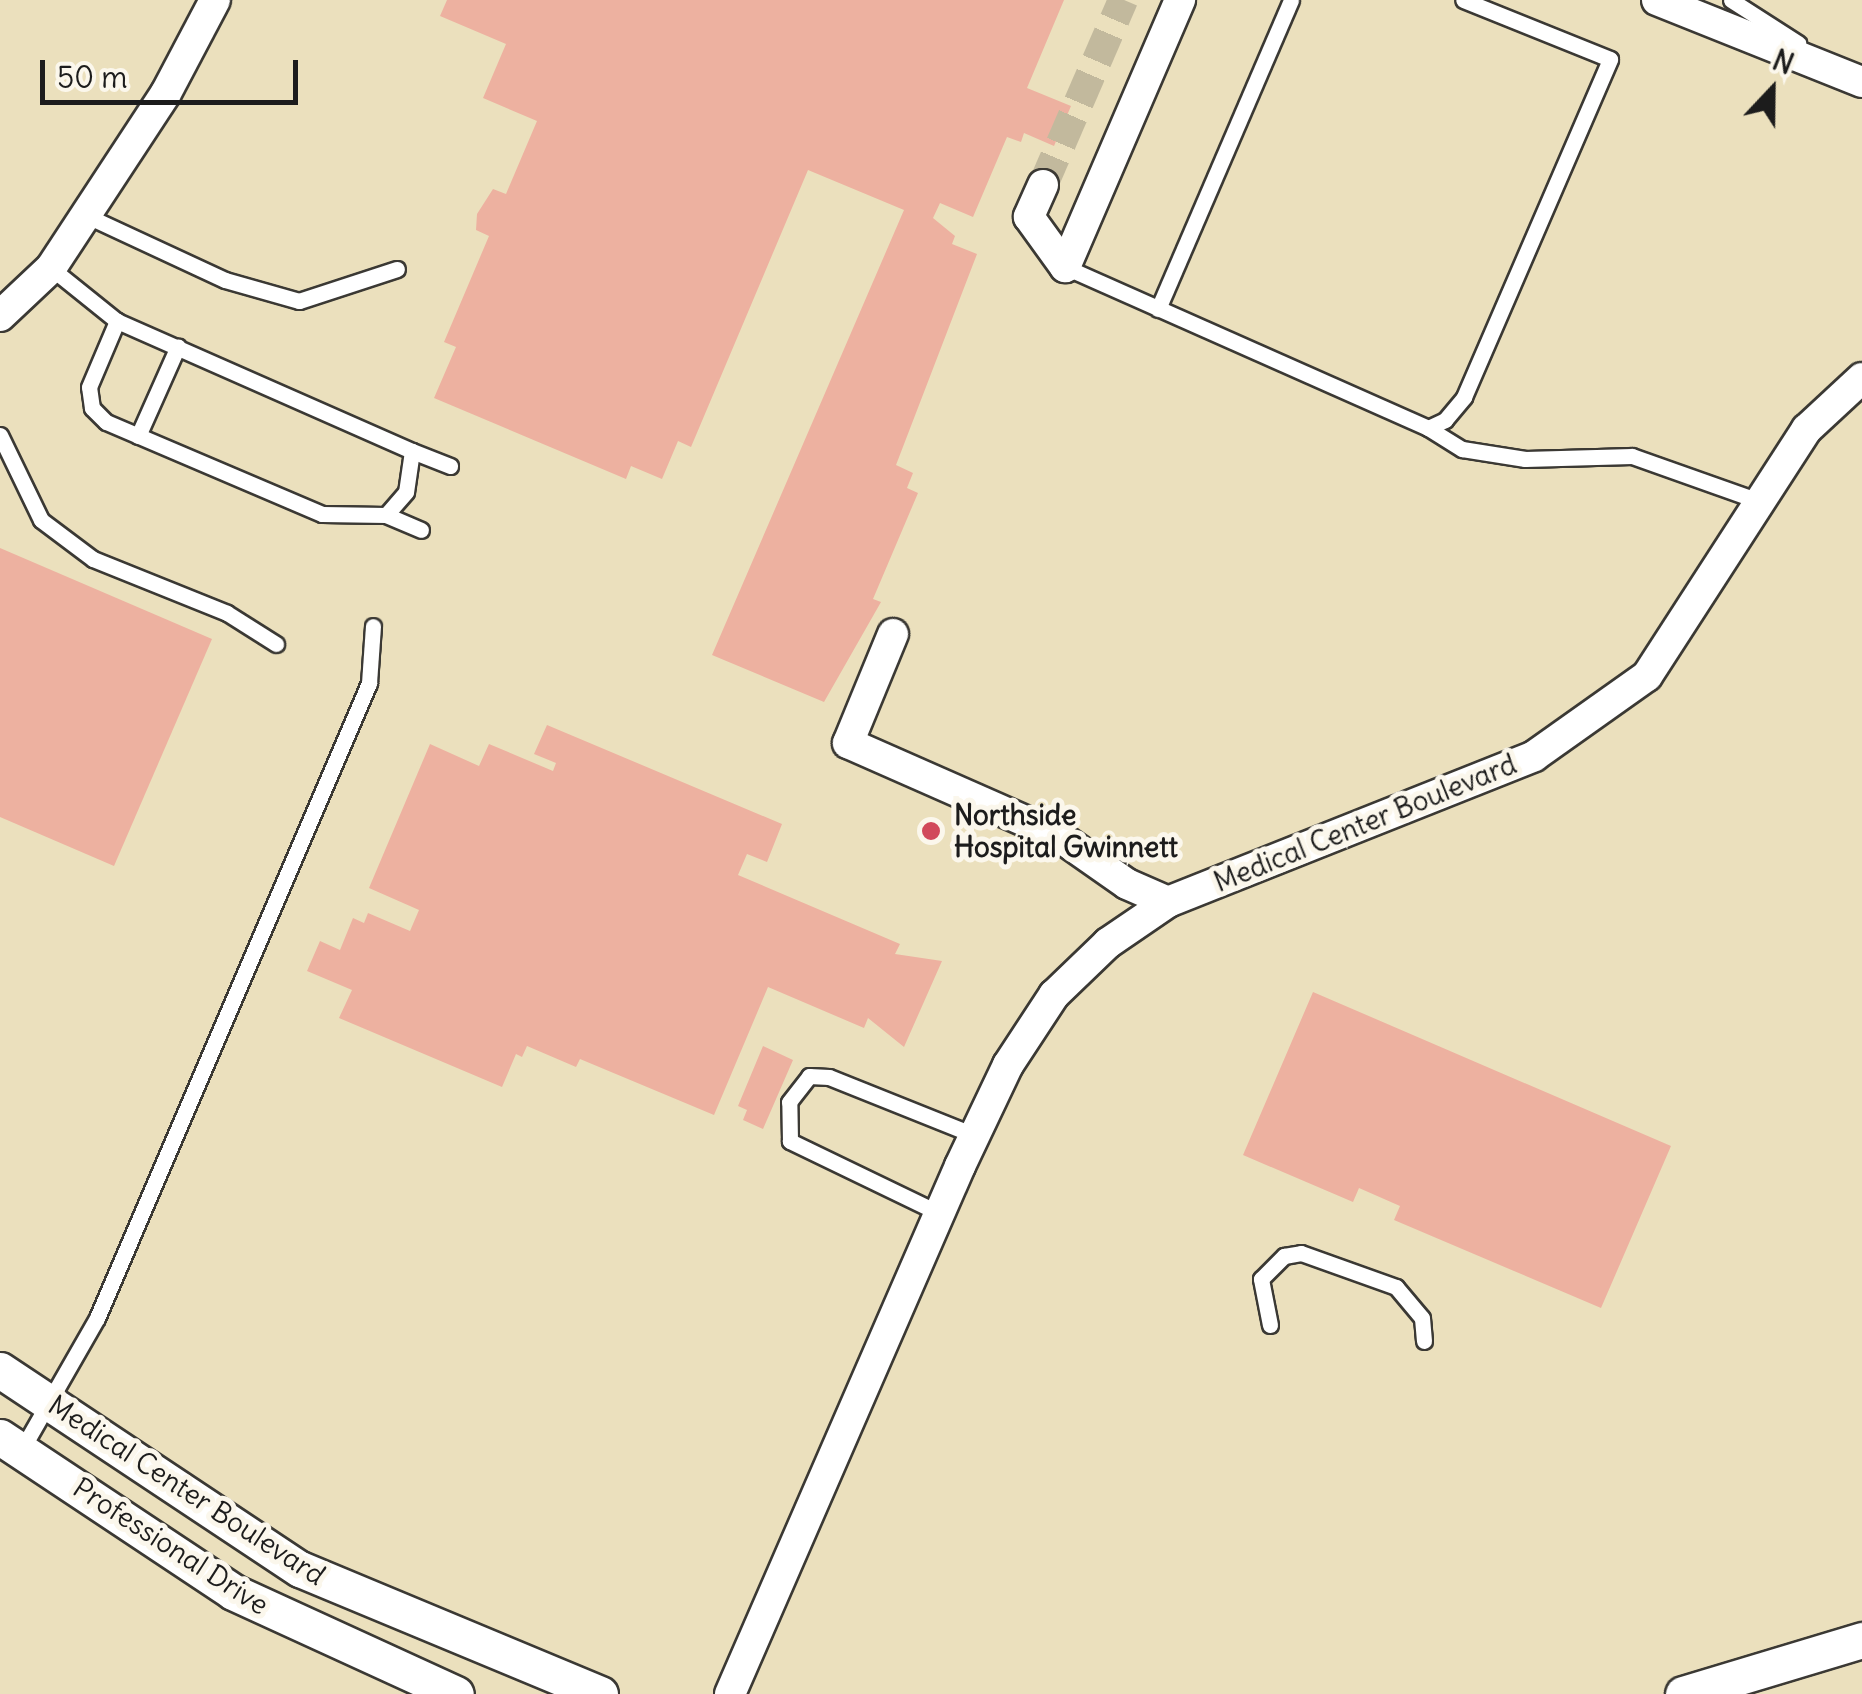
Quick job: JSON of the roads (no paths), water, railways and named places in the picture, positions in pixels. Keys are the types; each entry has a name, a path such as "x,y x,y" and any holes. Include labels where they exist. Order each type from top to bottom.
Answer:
{"street":[{"path":"0,316 51,268 166,93 215,0"},
{"path":"1065,267 1180,0"},
{"path":"1657,0 1862,81"},
{"path":"1043,186 1029,217 1065,267"},
{"name":"Medical Center Boulevard","path":"730,1694 836,1440 974,1135 1008,1064 1054,995 1108,943 1168,902 1534,756 1648,676 1807,429 1862,378"},
{"path":"893,634 848,743 1057,835 1126,884 1168,902"},
{"name":"Medical Center Boulevard","path":"0,1370 300,1569 600,1694"},
{"name":"Professional Drive","path":"11,1443 232,1592 456,1694"},
{"path":"1684,1694 1862,1640"}],"lane":[{"path":"1158,308 1290,0"},
{"path":"1428,428 1445,420 1464,397 1610,59 1463,0"},
{"path":"1505,17 1512,0"},
{"path":"1731,0 1862,81"},
{"path":"85,215 225,280 299,301 397,269"},
{"path":"1065,267 1428,428 1462,449 1525,459 1632,456 1759,501"},
{"path":"51,268 117,321 450,466"},
{"path":"117,321 89,388 92,408 138,436 322,514 386,515 420,530"},
{"path":"138,436 178,346"},
{"path":"0,435 41,520 94,559 227,613 276,644"},
{"path":"386,515 406,492 412,451"},
{"path":"11,1443 48,1402 96,1318 369,682 373,626"},
{"path":"941,1214 790,1141 789,1102 809,1076 829,1078 974,1135"},
{"path":"1270,1325 1261,1280 1284,1256 1301,1252 1396,1287 1422,1318 1424,1340"}],"tunnel":[{"path":"1043,185 1123,0"}],"place":[{"name":"Northside Hospital Gwinnett","path":"931,831"}]}
